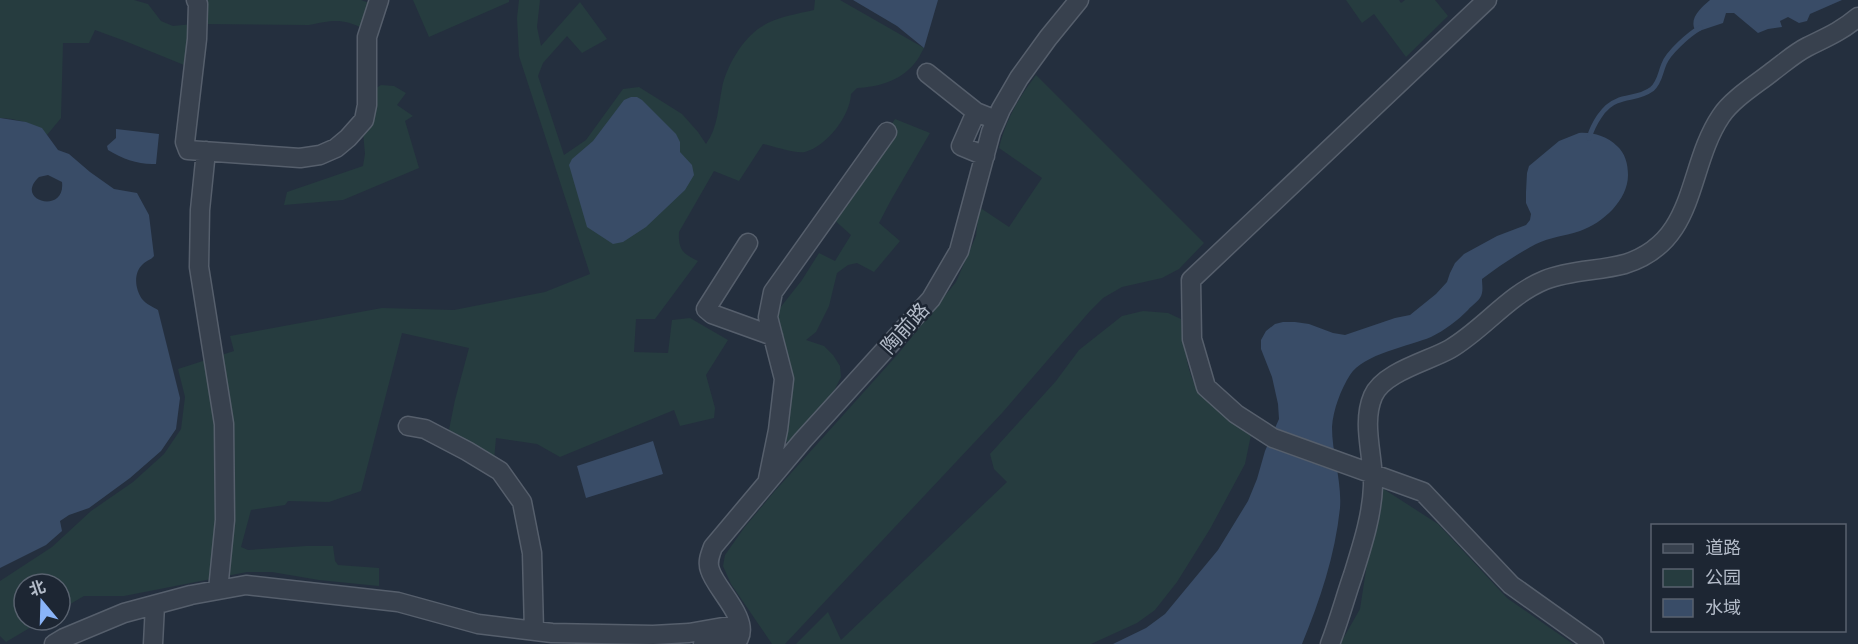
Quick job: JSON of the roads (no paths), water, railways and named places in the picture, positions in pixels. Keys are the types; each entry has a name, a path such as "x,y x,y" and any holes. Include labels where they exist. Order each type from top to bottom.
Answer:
{"street":[{"path":"196,0 198,4 197,39 185,142 188,150 300,158 320,155 336,148 364,120 367,105 367,37 379,0"},
{"name":"陶前路","path":"740,624 710,571 708,559 713,547 803,440 931,299 959,251 996,120 1019,78 1079,0"},
{"path":"1486,0 1191,280 1192,339 1206,387 1236,414 1273,438 1422,492 1512,585 1594,644"},
{"path":"1330,644 1362,545 1370,508 1373,486 1367,472 1369,421 1372,398 1378,388 1391,377 1441,354 1464,340 1513,298 1535,284 1564,274 1625,264 1635,261 1654,249 1670,234 1681,218 1709,140 1723,112 1802,50 1835,34 1858,17"},
{"path":"927,73 976,112 996,120"},
{"path":"976,112 961,147 985,156"},
{"path":"768,481 778,430 784,379 768,317 773,292 887,132"},
{"path":"206,151 200,210 199,267 224,424 225,520 218,590"},
{"path":"748,243 706,309 712,314 773,336"},
{"path":"408,426 425,429 500,471 522,502 532,553 534,631"},
{"path":"54,644 124,613 191,595 246,585 386,600 478,624 552,633 652,635 689,633 740,624 742,632 739,638 703,644"},
{"path":"153,644 155,605"}],"water":[{"path":"853,0 938,0 924,48 897,26"},
{"path":"1710,0 1842,0 1810,14 1807,21 1799,23 1788,17 1780,21 1782,27 1758,33 1734,13 1726,13 1723,23 1699,31 1695,30 1695,17"},
{"path":"631,97 642,100 676,134 680,142 680,152 692,165 694,175 685,190 646,227 623,242 613,244 587,227 569,165 572,159 593,141 624,100"},
{"path":"0,118 26,122 42,128 58,150 69,154 114,189 137,193 149,215 154,256 144,263 136,276 138,291 142,299 158,310 180,398 176,429 161,451 130,478 89,508 60,521 62,531 46,545 0,568","holes":["48,175 62,182 61,192 56,199 42,201 32,193 33,185 39,177"]},
{"path":"116,129 159,134 156,164 131,161 108,150 107,146 116,138"},
{"path":"1579,133 1604,137 1617,146 1624,155 1628,171 1627,184 1619,202 1613,209 1589,227 1541,242 1508,260 1482,279 1480,298 1451,325 1431,337 1365,361 1350,375 1336,407 1332,427 1340,498 1338,526 1326,578 1302,644 1113,644 1146,628 1165,614 1218,550 1248,501 1279,419 1272,377 1261,349 1261,340 1266,331 1275,324 1295,322 1345,335 1410,315 1447,282 1455,263 1464,254 1497,236 1526,225 1531,214 1526,203 1529,166 1559,141"},
{"path":"653,441 663,474 586,498 577,466"}],"waterway":[{"path":"1589,138 1603,111 1612,103 1652,89 1670,55 1685,39 1700,28"}]}
